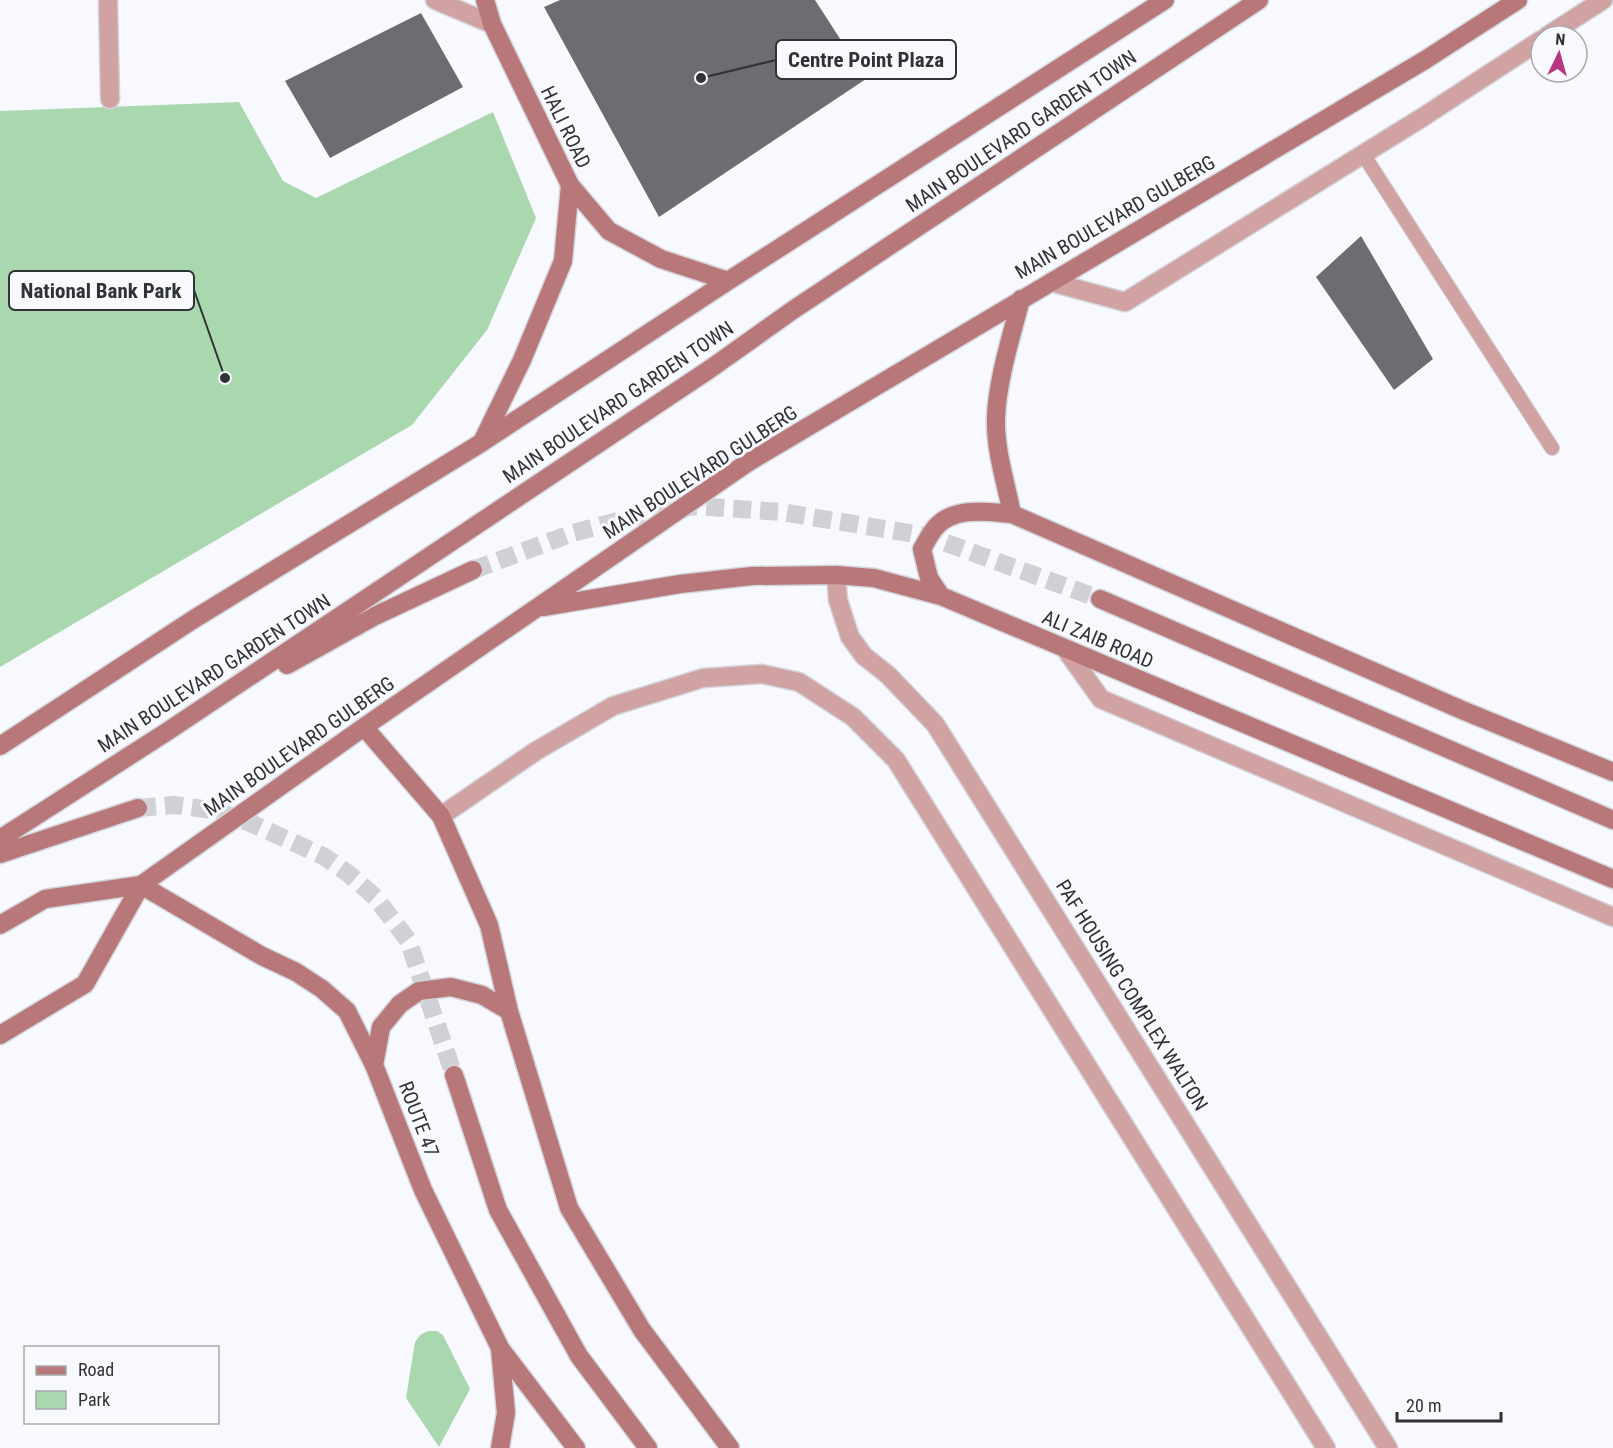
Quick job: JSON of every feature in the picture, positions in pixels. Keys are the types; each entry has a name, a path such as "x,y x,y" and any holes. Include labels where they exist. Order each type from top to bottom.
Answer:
{"main road":[{"name":"HALI ROAD","path":"482,443 522,360 563,261 570,185 492,24 485,0"},
{"path":"0,746 194,619 482,443 728,281 1165,0"},
{"name":"MAIN BOULEVARD GARDEN TOWN","path":"0,839 168,732 710,369 793,310 1259,0"},
{"name":"MAIN BOULEVARD GULBERG","path":"0,1035 85,984 141,885 364,727 747,463 1425,60 1518,0"},
{"path":"570,185 609,231 660,259 728,281"},
{"path":"1012,514 999,453 996,417 1006,359 1021,299"},
{"path":"941,596 929,578 922,549 936,527 956,514 981,512 1012,514 1462,710 1613,772"},
{"path":"168,732 375,616 473,570"},
{"name":"ALI ZAIB ROAD","path":"538,608 680,584 752,576 837,575 873,578 941,596 1613,879"},
{"path":"1100,599 1613,820"},
{"path":"364,727 441,816 489,925 509,1011 569,1208 642,1330 730,1448"},
{"path":"0,854 138,808"},
{"path":"0,925 45,899 141,885"},
{"name":"ROUTE 47","path":"141,885 262,956 296,972 322,989 347,1011 374,1065 423,1190 500,1348 576,1448"},
{"path":"374,1065 381,1027 400,1004 419,991 451,987 482,995 509,1011"},
{"path":"454,1075 498,1210 579,1356 648,1448"},
{"path":"500,1348 506,1413 500,1448"}],"street":[{"path":"108,0 110,99"},
{"path":"435,0 492,24"},
{"path":"1566,24 1603,0"},
{"path":"1051,282 1125,302 1529,48"},
{"name":"PAF HOUSING COMPLEX WALTON","path":"837,575 838,600 850,637 864,656 888,675 935,724 1388,1448"},
{"path":"1065,650 1101,699 1613,917"},
{"path":"441,816 536,751 613,706 703,678 762,674 799,682 853,717 896,760 1326,1448"}],"lane":[{"path":"1363,154 1552,448"}],"green space":[{"path":"239,102 283,181 316,198 493,112 536,218 487,330 412,425 0,667 0,111"},
{"path":"428,1331 437,1331 443,1335 470,1389 439,1447 406,1398 415,1342 420,1335"}],"building":[{"path":"560,0 815,0 866,79 659,217 544,7"},
{"path":"421,13 463,87 330,158 285,81"},
{"path":"1361,236 1433,359 1394,390 1316,277"}],"tunnel":[{"path":"473,570 573,533 640,515 696,506 781,512 927,536 1100,599"},
{"path":"138,808 174,805 211,810 248,822 325,857 350,875 375,897 408,940 454,1075"}],"place":[{"name":"Centre Point Plaza","path":"701,78"},
{"name":"National Bank Park","path":"225,378"}]}
